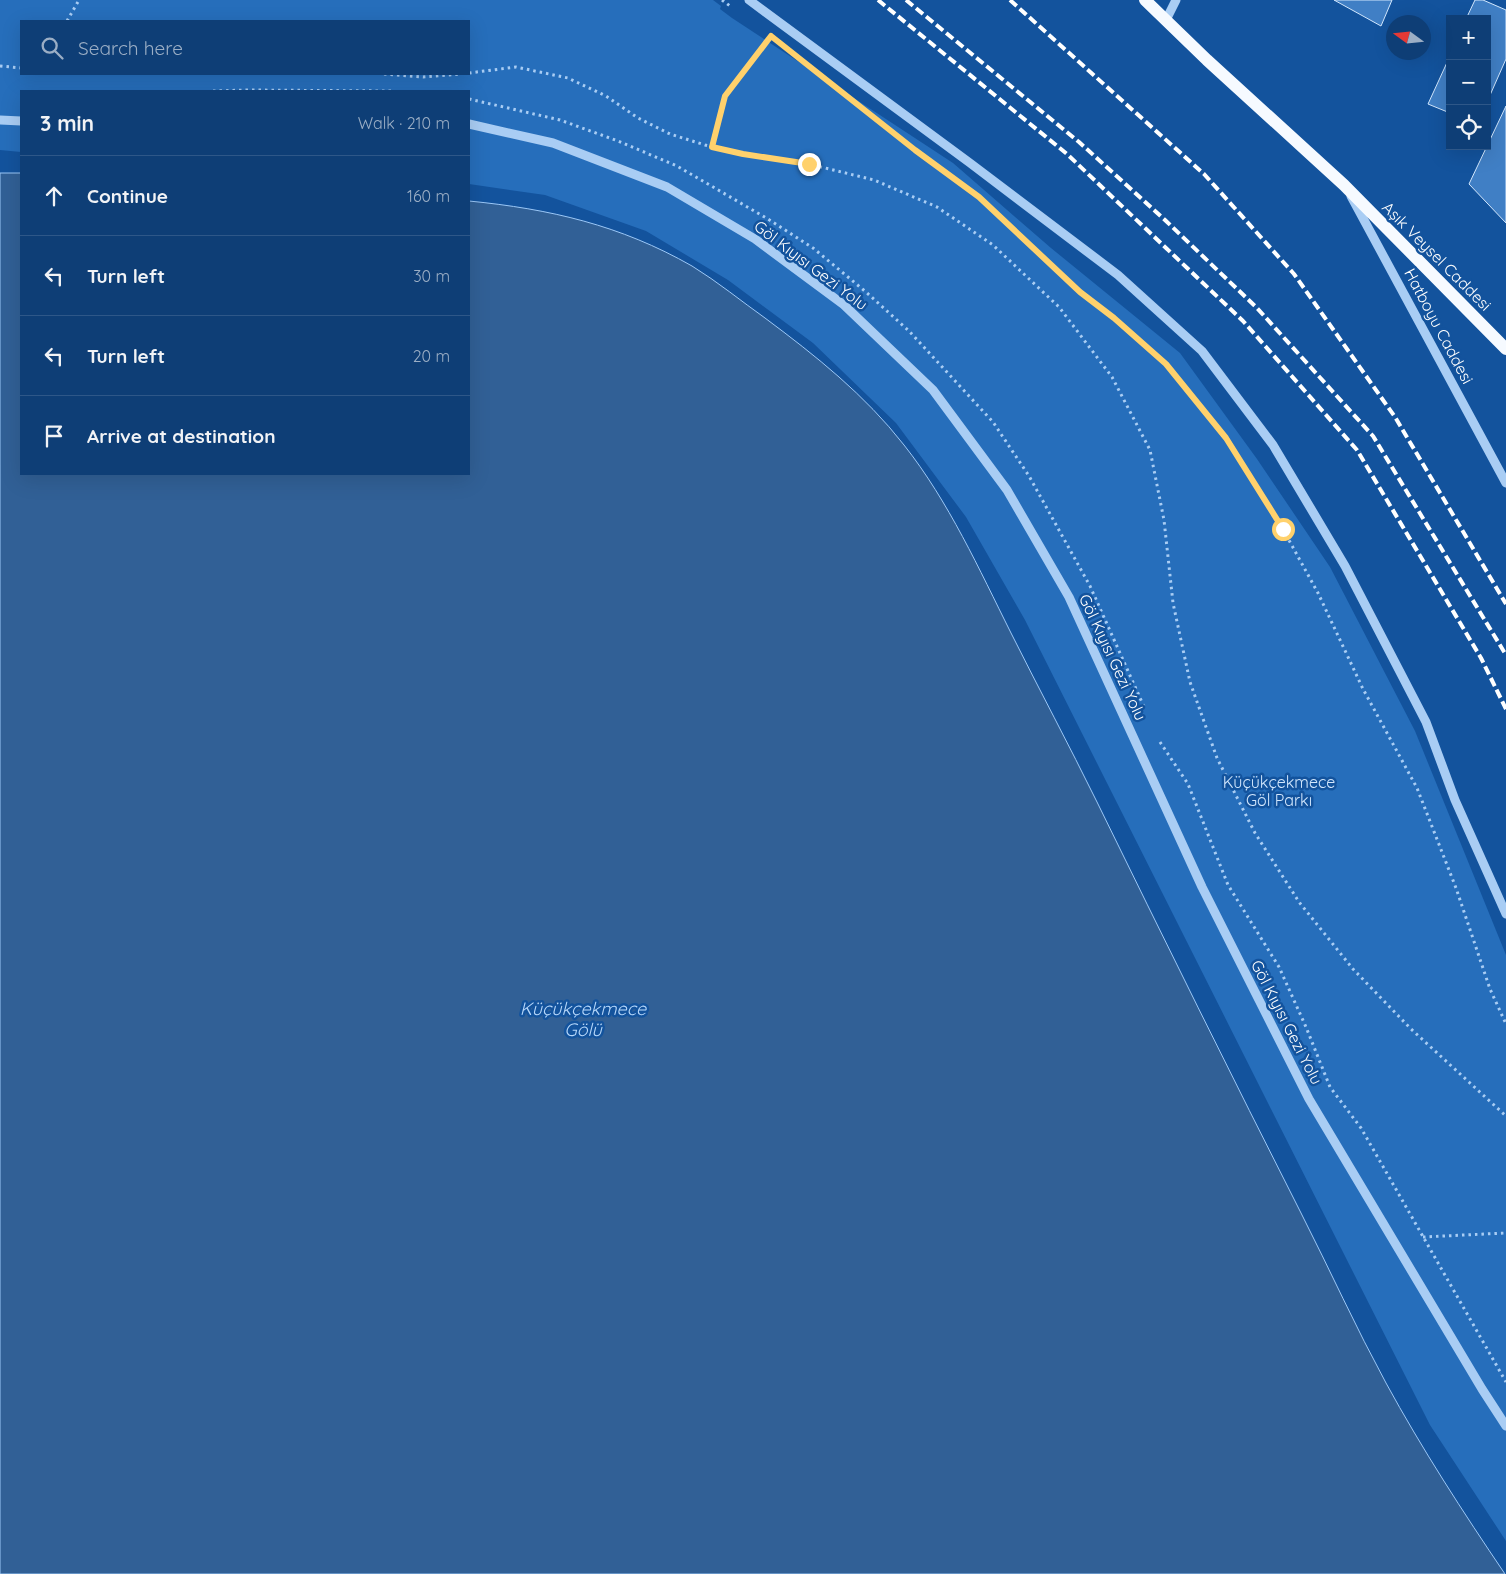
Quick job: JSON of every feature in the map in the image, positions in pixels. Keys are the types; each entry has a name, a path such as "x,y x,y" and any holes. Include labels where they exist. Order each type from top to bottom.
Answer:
{"main road":[{"name":"Aşık Veysel Caddesi","path":"1145,0 1207,60 1344,185 1506,349"}],"street":[{"path":"749,0 1118,275 1202,351 1272,445 1345,566 1426,722 1455,800 1506,914"},
{"path":"1166,20 1176,0"},
{"path":"0,120 20,121"},
{"name":"Göl Kıyısı Gezi Yolu","path":"470,124 553,143 667,188 755,239 844,306 933,390 1007,490 1069,597 1202,887 1309,1099 1506,1426"},
{"name":"Hatboyu Caddesi","path":"1344,185 1506,483"}],"path":[{"path":"68,20 79,0"},
{"path":"722,0 736,10"},
{"path":"712,147 725,96 771,36"},
{"path":"0,66 20,68"},
{"path":"470,73 516,67 568,78 606,96 638,118 670,134 743,154 809,164 874,180 937,207 993,245 1059,306 1112,377 1150,450 1164,520 1173,603 1190,682 1218,758 1254,833 1299,902 1353,969 1411,1029 1506,1116"},
{"path":"397,75 423,77 448,75"},
{"path":"470,100 560,120 618,141 677,166 768,219 813,248 909,331 993,422 1029,476 1086,578 1148,717"},
{"path":"900,138 947,174"},
{"path":"979,197 1080,292 1114,318 1166,364 1226,438 1274,513 1318,593 1363,689 1417,788 1456,888 1490,989 1506,1024"},
{"path":"1156,734 1188,784 1228,885 1279,967 1330,1087 1361,1128 1506,1382"},
{"path":"1423,1237 1506,1233"}],"green space":[{"name":"Küçükçekmece Göl Parkı","path":"0,0 713,0 721,6 720,9 732,18 953,163 1051,248 1180,353 1257,459 1330,567 1415,731 1506,955 1506,1541 1430,1425 1025,620 966,517 896,423 813,343 728,280 646,231 545,195 470,184 470,90 20,90 20,152 0,150"}],"water":[{"name":"Küçükçekmece Gölü","path":"0,173 20,173 20,475 470,475 470,201 528,209 584,221 638,240 665,252 711,278 765,318 839,377 873,409 920,467 962,536 1375,1362 1428,1456 1505,1574 0,1574"}],"building":[{"path":"1334,0 1392,0 1381,26"},
{"path":"1475,0 1483,0 1506,10 1506,59 1491,93 1491,15 1468,15"},
{"path":"1446,65 1446,111 1428,104"},
{"path":"1506,106 1506,223 1469,184 1485,150 1491,150 1491,138"}],"railway":[{"path":"878,0 1067,154 1243,321 1357,450 1481,658 1506,709"},
{"path":"906,0 1079,142 1165,220 1257,308 1373,436 1506,655"},
{"path":"1010,0 1204,174 1294,274 1395,417 1506,604"}],"route":[{"path":"809,164 743,154 712,147 725,96 771,36 915,150 979,197 1080,292 1114,318 1166,364 1226,438 1283,529"}]}
